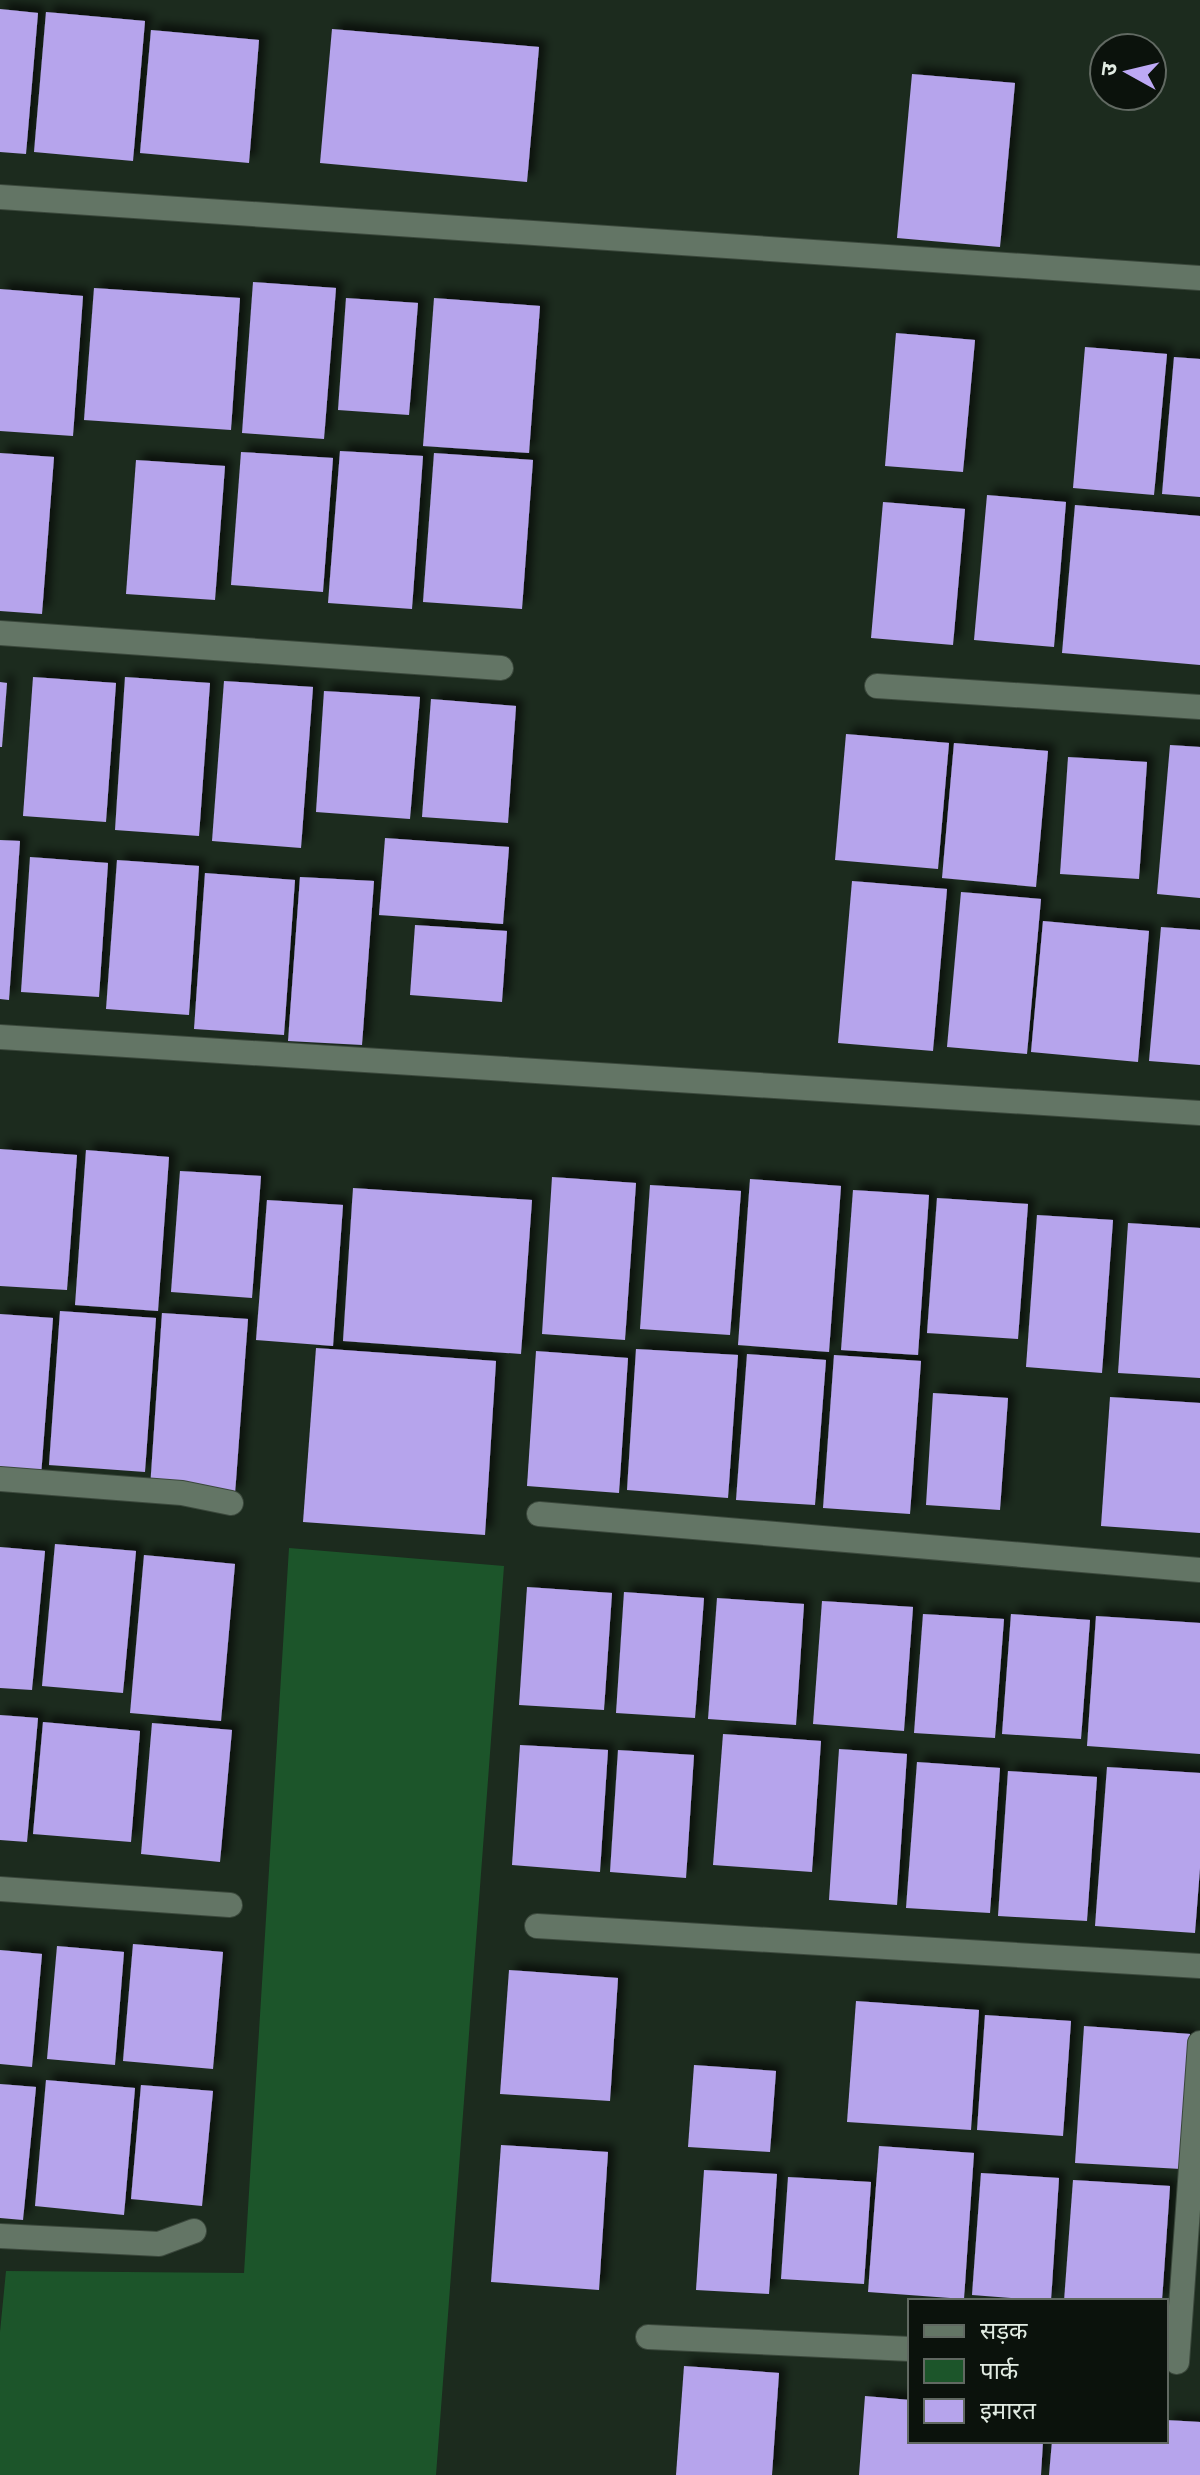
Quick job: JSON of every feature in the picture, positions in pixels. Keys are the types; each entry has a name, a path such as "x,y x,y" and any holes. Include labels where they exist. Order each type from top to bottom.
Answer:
{"street":[{"path":"0,197 1200,278"},
{"path":"0,633 501,668"},
{"path":"877,686 1200,707"},
{"path":"0,1037 1200,1113"},
{"path":"0,1479 182,1493 231,1503"},
{"path":"539,1514 1200,1570"},
{"path":"0,1889 230,1905"},
{"path":"537,1926 1200,1966"},
{"path":"1181,2363 1200,2043"},
{"path":"0,2236 159,2244 194,2231"},
{"path":"648,2337 908,2349"}],"green space":[{"path":"289,1548 504,1566 436,2475 0,2475 0,2332 6,2271 244,2273"}],"building":[{"path":"0,9 38,13 26,154 0,152"},
{"path":"46,12 145,21 133,161 34,152"},
{"path":"332,29 539,47 527,182 320,163"},
{"path":"151,30 259,40 249,163 140,153"},
{"path":"912,74 1015,83 1000,247 897,238"},
{"path":"253,282 336,288 324,439 242,433"},
{"path":"94,288 240,298 231,430 84,420"},
{"path":"0,289 83,296 73,436 0,431"},
{"path":"346,298 418,303 409,415 338,410"},
{"path":"434,298 540,306 529,453 423,446"},
{"path":"896,333 975,340 963,472 885,466"},
{"path":"1085,347 1167,354 1154,495 1073,488"},
{"path":"1174,357 1200,359 1200,497 1162,494"},
{"path":"340,451 423,456 412,609 328,603"},
{"path":"241,452 333,458 323,592 231,585"},
{"path":"0,453 54,457 42,614 0,611"},
{"path":"434,453 533,460 522,609 423,602"},
{"path":"136,460 225,466 215,600 126,594"},
{"path":"987,495 1066,502 1054,647 974,640"},
{"path":"883,502 965,509 953,645 871,638"},
{"path":"1075,505 1200,516 1200,665 1062,653"},
{"path":"33,677 116,683 106,822 23,816"},
{"path":"125,677 210,683 199,836 115,830"},
{"path":"224,681 313,687 301,848 212,841"},
{"path":"0,682 7,683 2,747 0,747"},
{"path":"324,691 420,697 410,819 316,812"},
{"path":"431,699 516,706 508,823 422,817"},
{"path":"846,734 949,743 938,869 835,860"},
{"path":"954,743 1048,751 1036,887 942,878"},
{"path":"1170,745 1200,747 1200,898 1157,894"},
{"path":"1068,757 1147,762 1139,879 1060,874"},
{"path":"385,838 509,847 503,924 379,915"},
{"path":"0,840 20,841 9,1000 0,999"},
{"path":"30,857 108,863 99,997 21,992"},
{"path":"117,860 199,866 189,1015 106,1009"},
{"path":"205,873 295,880 284,1035 194,1029"},
{"path":"300,877 374,881 362,1045 288,1041"},
{"path":"852,881 947,889 933,1051 838,1043"},
{"path":"961,892 1041,899 1027,1054 947,1047"},
{"path":"1043,921 1149,931 1138,1062 1031,1052"},
{"path":"415,925 507,931 502,1002 410,995"},
{"path":"1161,927 1200,930 1200,1065 1149,1061"},
{"path":"0,1149 77,1155 67,1290 0,1286"},
{"path":"86,1150 169,1157 158,1311 75,1305"},
{"path":"180,1171 261,1176 252,1298 171,1292"},
{"path":"552,1177 636,1183 625,1340 542,1334"},
{"path":"750,1179 841,1186 829,1352 738,1345"},
{"path":"650,1185 741,1191 730,1335 640,1329"},
{"path":"353,1188 532,1200 521,1354 343,1341"},
{"path":"853,1190 929,1195 918,1355 841,1350"},
{"path":"937,1198 1028,1204 1018,1339 927,1333"},
{"path":"267,1200 343,1205 333,1346 256,1340"},
{"path":"1037,1215 1113,1220 1102,1373 1026,1367"},
{"path":"1128,1223 1200,1228 1200,1378 1118,1373"},
{"path":"60,1311 156,1318 145,1472 49,1465"},
{"path":"162,1313 248,1319 235,1494 150,1488"},
{"path":"0,1314 53,1318 41,1476 0,1473"},
{"path":"316,1348 496,1361 485,1535 303,1522"},
{"path":"636,1349 738,1355 728,1498 627,1490"},
{"path":"536,1351 628,1358 619,1493 527,1486"},
{"path":"747,1354 826,1360 815,1505 736,1500"},
{"path":"834,1355 921,1361 910,1514 823,1508"},
{"path":"933,1393 1008,1398 1000,1510 926,1505"},
{"path":"1110,1397 1200,1403 1200,1533 1101,1526"},
{"path":"55,1544 136,1551 123,1693 42,1686"},
{"path":"0,1547 45,1551 32,1690 0,1688"},
{"path":"144,1555 235,1564 221,1721 130,1713"},
{"path":"527,1587 612,1593 604,1710 519,1705"},
{"path":"624,1592 704,1598 695,1718 616,1713"},
{"path":"717,1598 804,1604 796,1725 708,1719"},
{"path":"822,1601 913,1607 904,1731 813,1724"},
{"path":"923,1614 1004,1619 995,1738 914,1733"},
{"path":"1011,1614 1090,1620 1081,1739 1002,1734"},
{"path":"1096,1616 1200,1623 1200,1754 1087,1746"},
{"path":"0,1715 38,1718 27,1842 0,1840"},
{"path":"43,1722 140,1731 131,1842 33,1834"},
{"path":"152,1723 232,1730 220,1862 141,1854"},
{"path":"723,1734 821,1741 812,1872 713,1865"},
{"path":"520,1745 608,1750 600,1872 512,1865"},
{"path":"839,1749 907,1754 897,1905 829,1900"},
{"path":"618,1750 694,1755 686,1878 610,1872"},
{"path":"917,1762 1000,1768 990,1913 906,1908"},
{"path":"1107,1767 1200,1773 1200,1868 1195,1933 1095,1926"},
{"path":"1008,1771 1097,1777 1087,1921 998,1916"},
{"path":"133,1944 223,1952 213,2069 123,2061"},
{"path":"57,1946 124,1952 115,2065 47,2059"},
{"path":"0,1950 42,1954 32,2067 0,2064"},
{"path":"509,1970 618,1978 610,2101 500,2094"},
{"path":"856,2001 979,2010 971,2130 847,2122"},
{"path":"985,2015 1071,2021 1063,2136 977,2130"},
{"path":"1084,2026 1190,2034 1181,2169 1075,2163"},
{"path":"694,2065 776,2071 770,2152 688,2147"},
{"path":"46,2080 135,2088 124,2215 35,2206"},
{"path":"0,2084 36,2087 23,2220 0,2218"},
{"path":"141,2085 213,2091 202,2206 131,2199"},
{"path":"501,2145 608,2152 599,2290 491,2282"},
{"path":"879,2146 974,2153 964,2299 868,2292"},
{"path":"704,2170 777,2174 769,2294 696,2290"},
{"path":"981,2173 1059,2178 1051,2299 972,2295"},
{"path":"788,2177 871,2182 864,2284 781,2279"},
{"path":"1073,2180 1170,2186 1162,2299 1064,2299"},
{"path":"684,2366 779,2373 772,2475 676,2475"},
{"path":"865,2396 908,2400 908,2443 1043,2443 1041,2475 859,2475"},
{"path":"1168,2420 1200,2422 1200,2475 1049,2475 1052,2443 1168,2443"}]}
